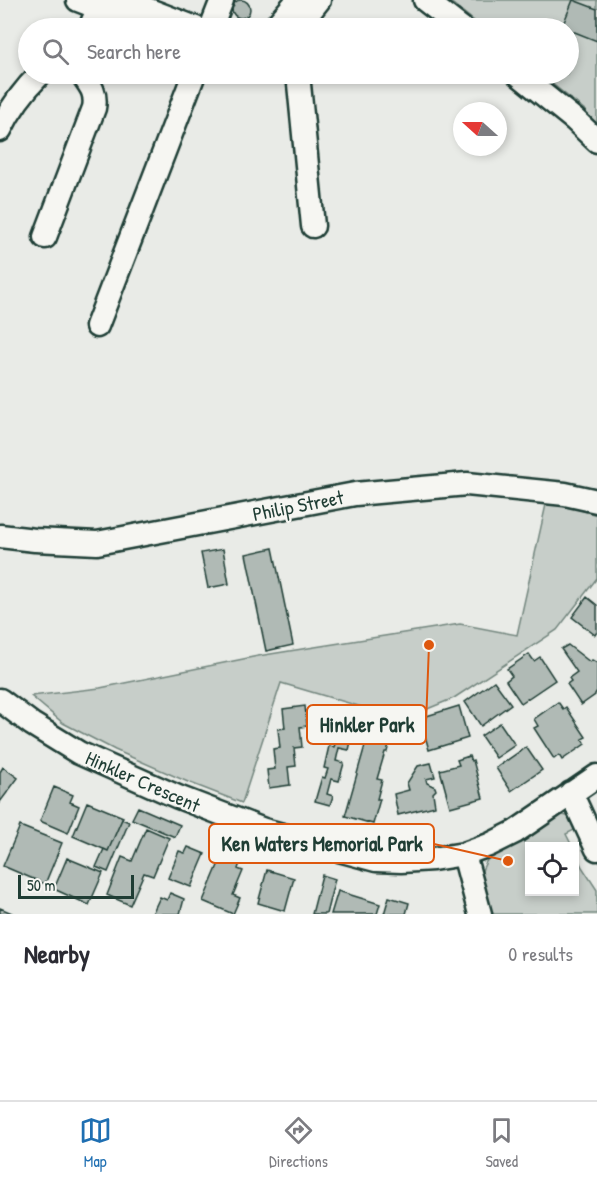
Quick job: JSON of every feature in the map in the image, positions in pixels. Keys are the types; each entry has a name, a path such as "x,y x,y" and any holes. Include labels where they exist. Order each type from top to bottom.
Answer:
{"street":[{"path":"123,0 170,18"},
{"path":"215,18 222,0"},
{"path":"288,18 298,0"},
{"path":"295,18 319,0"},
{"path":"425,0 448,18"},
{"path":"92,9 120,18"},
{"path":"0,130 18,100 32,84"},
{"path":"45,237 94,108 94,92 89,84"},
{"path":"97,326 190,84"},
{"path":"299,84 313,226"},
{"path":"530,84 597,141"},
{"name":"Philip Street","path":"0,536 98,543 355,494 467,484 565,494 597,501"},
{"name":"Hinkler Crescent","path":"0,700 32,724 79,753 178,797 264,830 376,860 433,859 464,854 489,845 514,832 597,776"},
{"path":"571,793 597,849"},
{"path":"464,854 480,914"}],"shaded area":[{"path":"448,0 597,0 597,135 583,116 586,111 552,84 579,84 579,18 470,18"},
{"path":"547,500 597,515 597,578 557,630 454,698 399,718 281,683 242,803 115,750 63,723 31,696 100,688 258,656 460,624 517,635"},
{"path":"559,814 575,818 582,826 566,834 570,842 525,842 525,896 579,896 579,861 597,890 597,914 488,914 481,891 480,878 490,856"}],"building":[{"path":"241,0 247,3 250,9 247,15 241,18 235,15 232,9 235,3"},
{"path":"573,0 597,9 597,41 579,34 579,18 566,18"},
{"path":"273,548 293,645 266,651 246,554"},
{"path":"223,549 229,584 208,588 201,553"},
{"path":"587,597 597,605 595,635 572,617"},
{"path":"568,645 590,662 592,660 597,663 597,691 581,705 567,684 571,681 569,678 577,672 561,649"},
{"path":"529,654 534,661 540,657 555,680 521,703 506,681 512,676 507,669"},
{"path":"494,681 511,704 481,726 465,702"},
{"path":"558,702 563,709 566,707 586,737 582,739 585,744 562,760 559,755 554,759 534,728 538,726 534,719"},
{"path":"305,706 307,726 300,727 302,747 294,748 296,766 288,767 290,785 269,788 267,770 275,769 273,749 280,748 278,729 285,728 283,709"},
{"path":"459,706 468,738 429,750 420,718"},
{"path":"345,707 360,711 357,721 349,719 346,731 353,733 349,750 339,748 336,761 344,763 339,781 331,779 327,794 333,796 330,805 315,801 322,777 325,778 328,769 324,768 329,746 334,747 337,738 333,737 338,716 342,717"},
{"path":"372,721 390,727 387,752 385,752 377,779 382,780 377,799 380,799 373,824 345,816"},
{"path":"500,723 515,745 496,758 481,736"},
{"path":"526,747 542,770 511,791 496,768"},
{"path":"469,756 471,761 473,760 483,798 450,807 440,770 459,765 457,760"},
{"path":"431,763 435,777 426,779 427,783 436,790 433,793 435,806 398,815 394,794 409,790 407,783 418,766"},
{"path":"3,767 18,778 0,802 0,772"},
{"path":"54,787 73,795 70,802 79,806 68,833 40,821"},
{"path":"87,802 123,817 108,851 73,836"},
{"path":"138,807 180,825 175,837 132,819"},
{"path":"122,819 129,822 108,872 96,867 104,849 108,851"},
{"path":"20,826 62,843 45,884 3,866"},
{"path":"146,828 169,838 153,876 144,873 130,905 107,895 122,857 132,861"},
{"path":"188,847 205,854 191,887 168,878 179,851 185,853"},
{"path":"222,856 240,863 238,869 243,871 233,895 240,898 233,914 203,901"},
{"path":"67,858 103,873 89,905 54,889"},
{"path":"267,870 294,878 285,911 258,903"},
{"path":"322,875 335,879 326,914 312,914"},
{"path":"338,891 380,904 377,914 331,914"},
{"path":"170,893 184,899 180,914 152,914 160,897 167,900"},
{"path":"389,897 409,903 406,914 384,914"},
{"path":"0,908 12,913 12,914 0,914"}],"place":[{"name":"Hinkler Park","path":"429,645"},
{"name":"Ken Waters Memorial Park","path":"508,861"}]}
